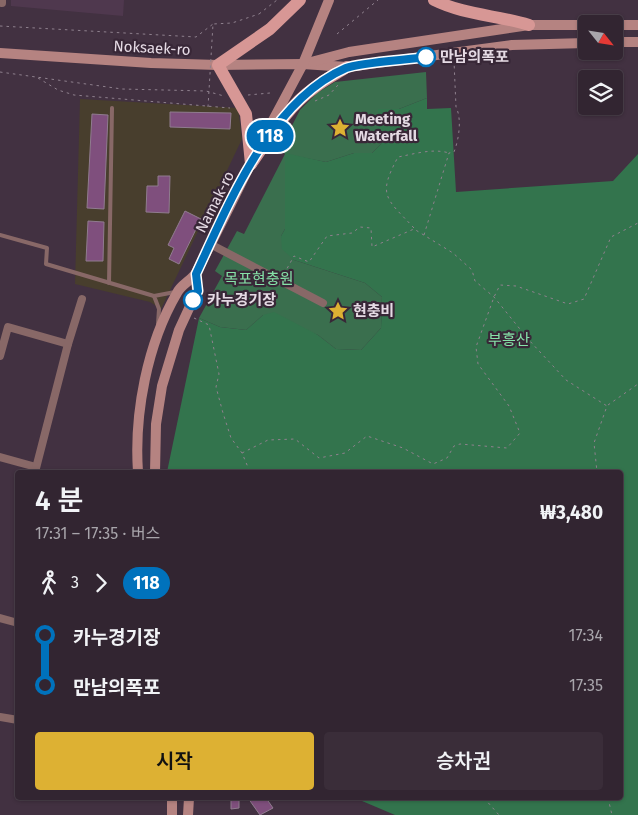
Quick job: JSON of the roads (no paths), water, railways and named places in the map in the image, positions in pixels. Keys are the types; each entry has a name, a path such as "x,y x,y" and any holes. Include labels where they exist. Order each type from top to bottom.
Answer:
{"main road":[{"path":"251,164 246,114 218,66 270,29 300,0"},
{"name":"Namak-ro","path":"138,470 137,441 142,392 158,338 177,291 196,274 303,64 329,0"},
{"path":"434,0 470,13 502,17 529,25"},
{"name":"Noksaek-ro","path":"303,64 348,52 529,25 578,25"},
{"path":"623,25 638,25"},
{"path":"623,42 638,42"},
{"name":"Noksaek-ro","path":"0,53 151,64 218,66 303,64 347,67 512,45 578,43"},
{"path":"251,164 284,116 299,100 313,88 347,67"},
{"name":"Namak-ro","path":"154,470 158,407 172,348 198,291 196,274"},
{"path":"172,800 172,815"},
{"path":"188,815 189,800"}],"street":[{"path":"210,244 323,303"},
{"path":"0,457 36,470 68,344 82,299"},
{"path":"0,356 8,327 68,344"},
{"path":"0,618 15,622"},
{"path":"0,717 15,720"}],"lane":[{"path":"109,283 112,108"},
{"path":"0,235 46,248 46,264 154,296 177,291"},
{"path":"154,296 159,309 158,338"}],"place":[{"name":"만남의폭포","path":"426,57"},
{"name":"Meeting Waterfall","path":"340,128"},
{"name":"카누경기장","path":"193,300"},
{"name":"현충비","path":"338,311"}],"park label":[{"name":"목포현충원","path":"259,279"},
{"name":"부흥산","path":"509,340"}]}
